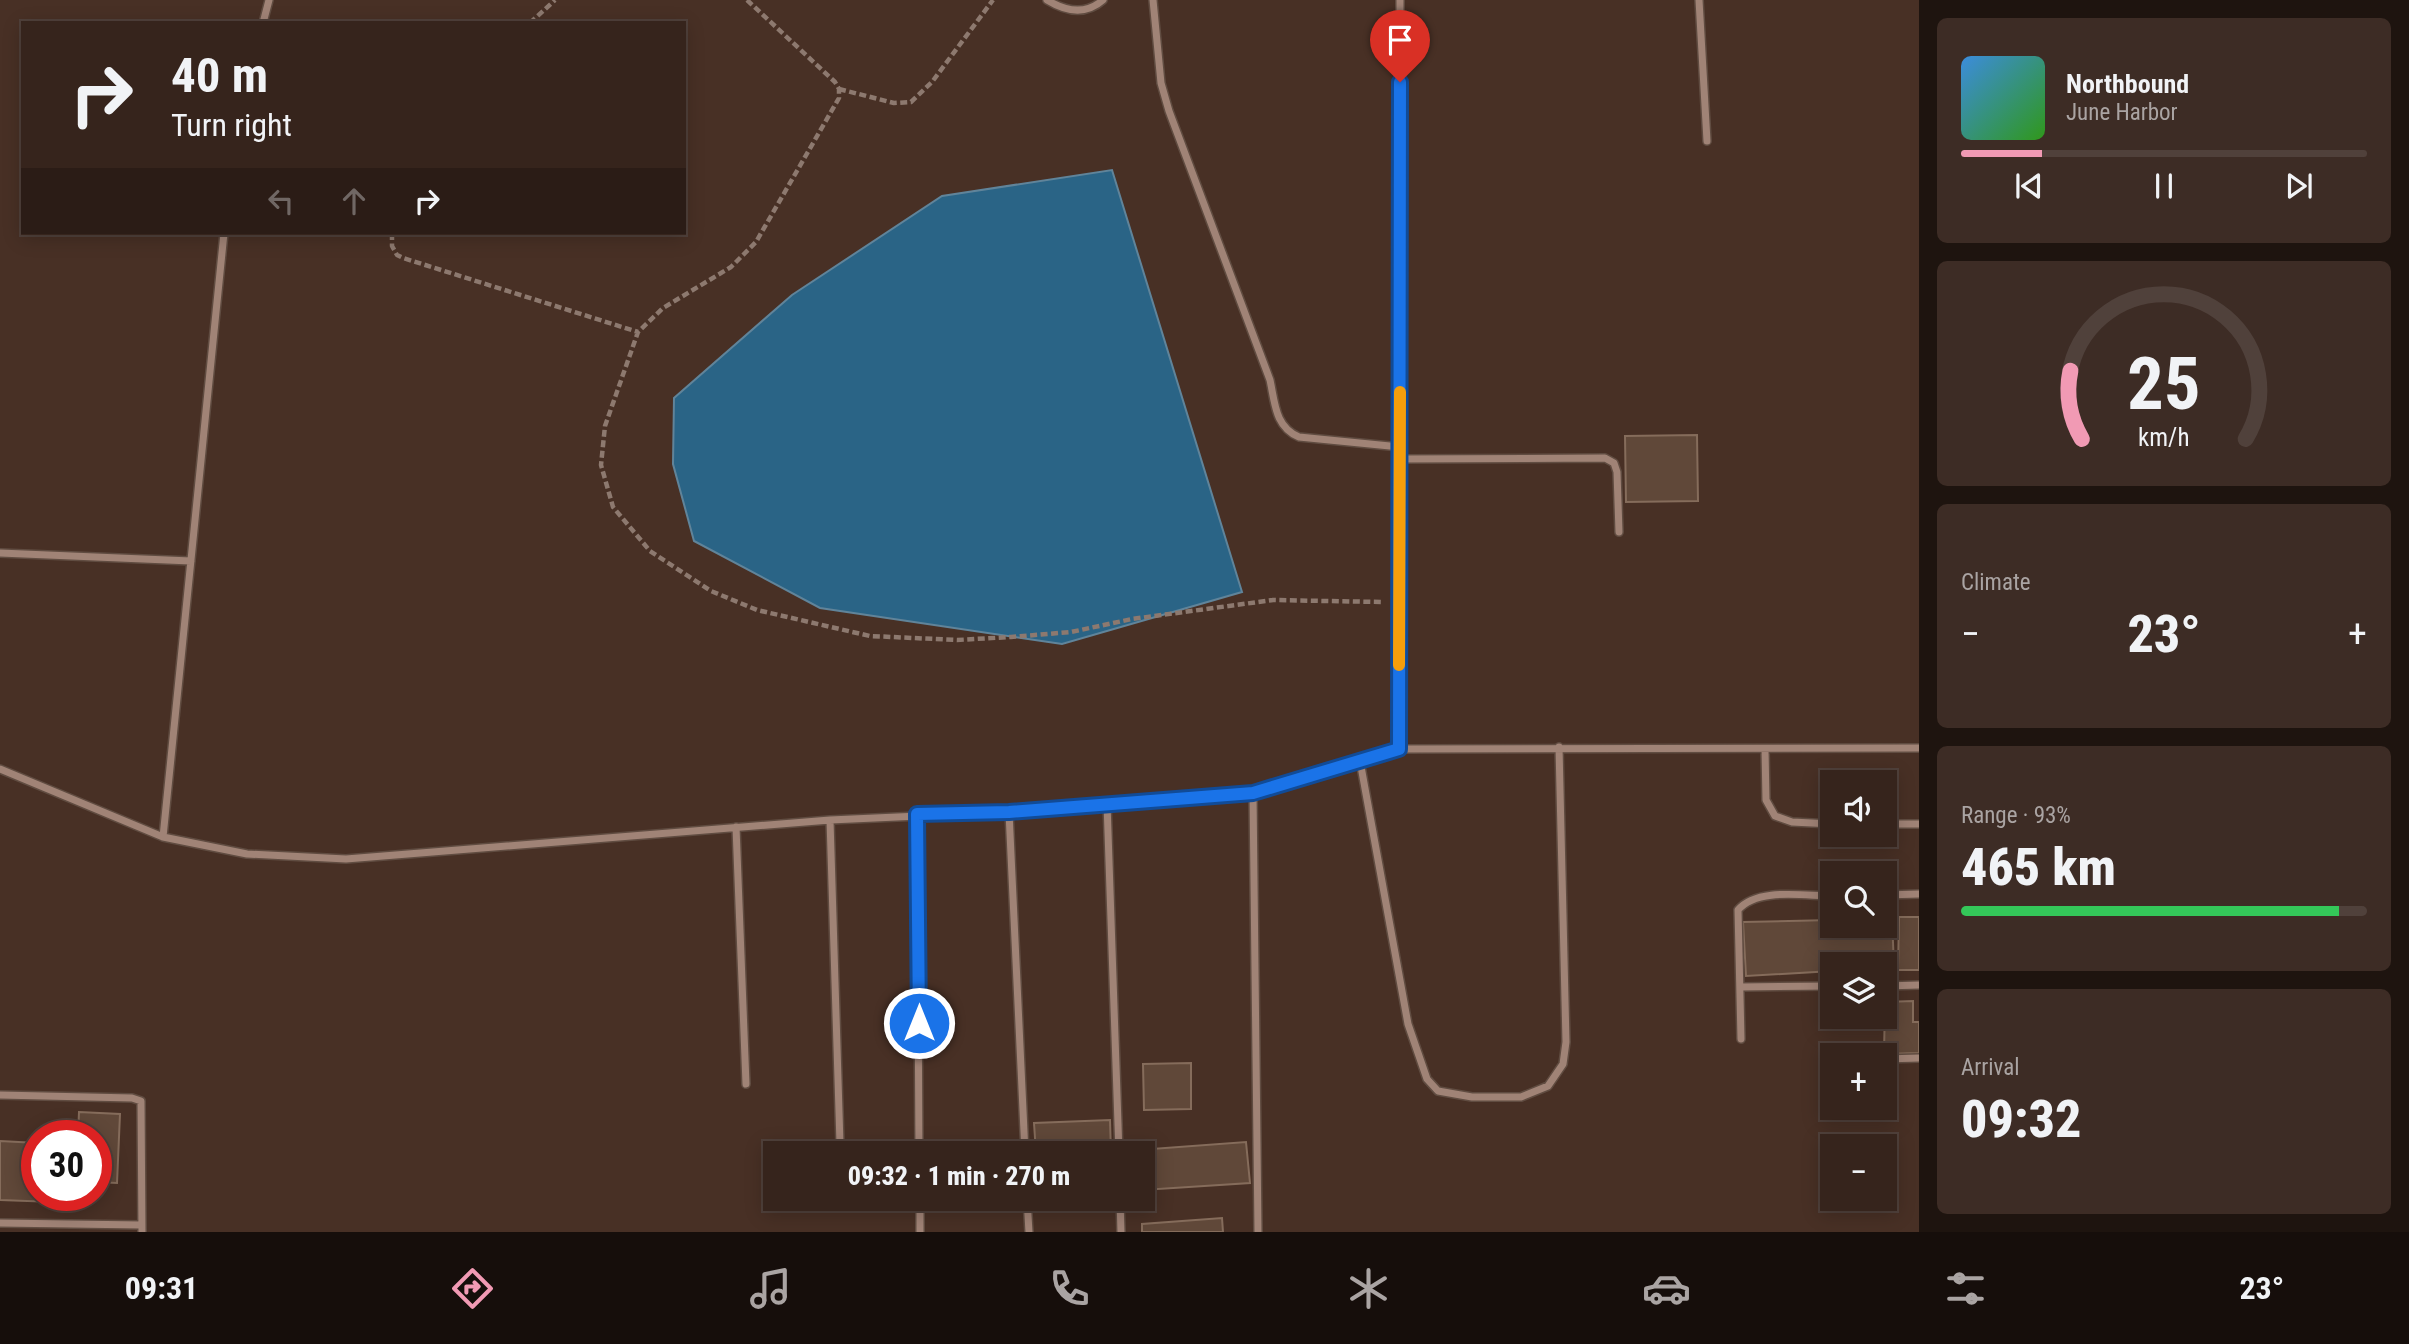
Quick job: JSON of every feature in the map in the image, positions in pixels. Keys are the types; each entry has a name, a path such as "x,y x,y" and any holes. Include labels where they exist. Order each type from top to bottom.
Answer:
{"street":[{"path":"264,21 269,0"},
{"path":"1046,0 1061,9 1076,12 1096,6 1102,0"},
{"path":"1153,0 1161,83 1169,111 1266,369 1279,420 1287,432 1299,437 1399,447"},
{"path":"1399,749 1400,0"},
{"path":"1699,0 1707,141"},
{"path":"163,837 224,235"},
{"path":"1400,459 1605,458 1614,463 1616,472 1619,532"},
{"path":"0,554 191,561"},
{"path":"1360,761 1408,1024 1427,1079 1438,1091 1472,1097 1521,1097 1548,1086 1563,1064 1566,1042 1559,747"},
{"path":"0,769 163,837 247,854 345,859 830,820 917,814 1009,812 1253,793 1399,749 1919,748"},
{"path":"1765,749 1766,800 1775,816 1792,821 1820,823"},
{"path":"1253,793 1258,1232"},
{"path":"1107,803 1119,1141"},
{"path":"1009,812 1024,1141"},
{"path":"917,814 919,1141"},
{"path":"830,820 840,1141"},
{"path":"1897,824 1919,824"},
{"path":"736,827 746,1084"},
{"path":"1897,895 1919,894"},
{"path":"1741,1040 1738,910 1744,903 1757,897 1820,896"},
{"path":"1897,986 1919,985"},
{"path":"1740,987 1820,986"},
{"path":"1897,1059 1919,1058"},
{"path":"0,1095 132,1098 141,1101 142,1228 0,1223"},
{"path":"920,1211 920,1232"},
{"path":"1028,1211 1029,1232"},
{"path":"1120,1211 1121,1232"}],"path":[{"path":"532,21 555,0"},
{"path":"747,0 835,82 839,89 836,106 755,243 731,267 663,308 638,332 605,426 601,465 612,507 650,551 711,590 757,610 870,636 957,640 1072,632 1132,619 1273,600 1399,603"},
{"path":"839,89 894,103 912,102 932,82 993,0"},
{"path":"392,235 392,246 397,255 403,258 638,332"}],"water":[{"path":"1112,170 1242,592 1062,644 820,608 694,541 673,464 674,398 792,295 942,196"}],"building":[{"path":"1697,435 1698,501 1626,502 1625,436"},
{"path":"1899,917 1919,917 1919,970 1898,970"},
{"path":"1820,920 1820,938 1893,938 1893,952 1820,952 1820,972 1746,976 1743,922"},
{"path":"1913,1001 1913,1022 1919,1022 1919,1053 1897,1054 1897,1043 1884,1043 1884,1029 1897,1029 1897,1002"},
{"path":"1191,1063 1191,1109 1144,1110 1143,1064"},
{"path":"79,1112 120,1114 117,1183 112,1183 112,1120 79,1120"},
{"path":"1110,1120 1111,1141 1035,1141 1034,1123"},
{"path":"0,1141 21,1142 21,1201 0,1200"},
{"path":"1246,1142 1250,1183 1155,1189 1155,1149"},
{"path":"1222,1218 1223,1232 1142,1232 1142,1224"}],"slow traffic":[{"path":"1399,665 1400,392"}],"route":[{"path":"919,1023 917,814 1009,812 1253,793 1399,749 1400,82"}]}
